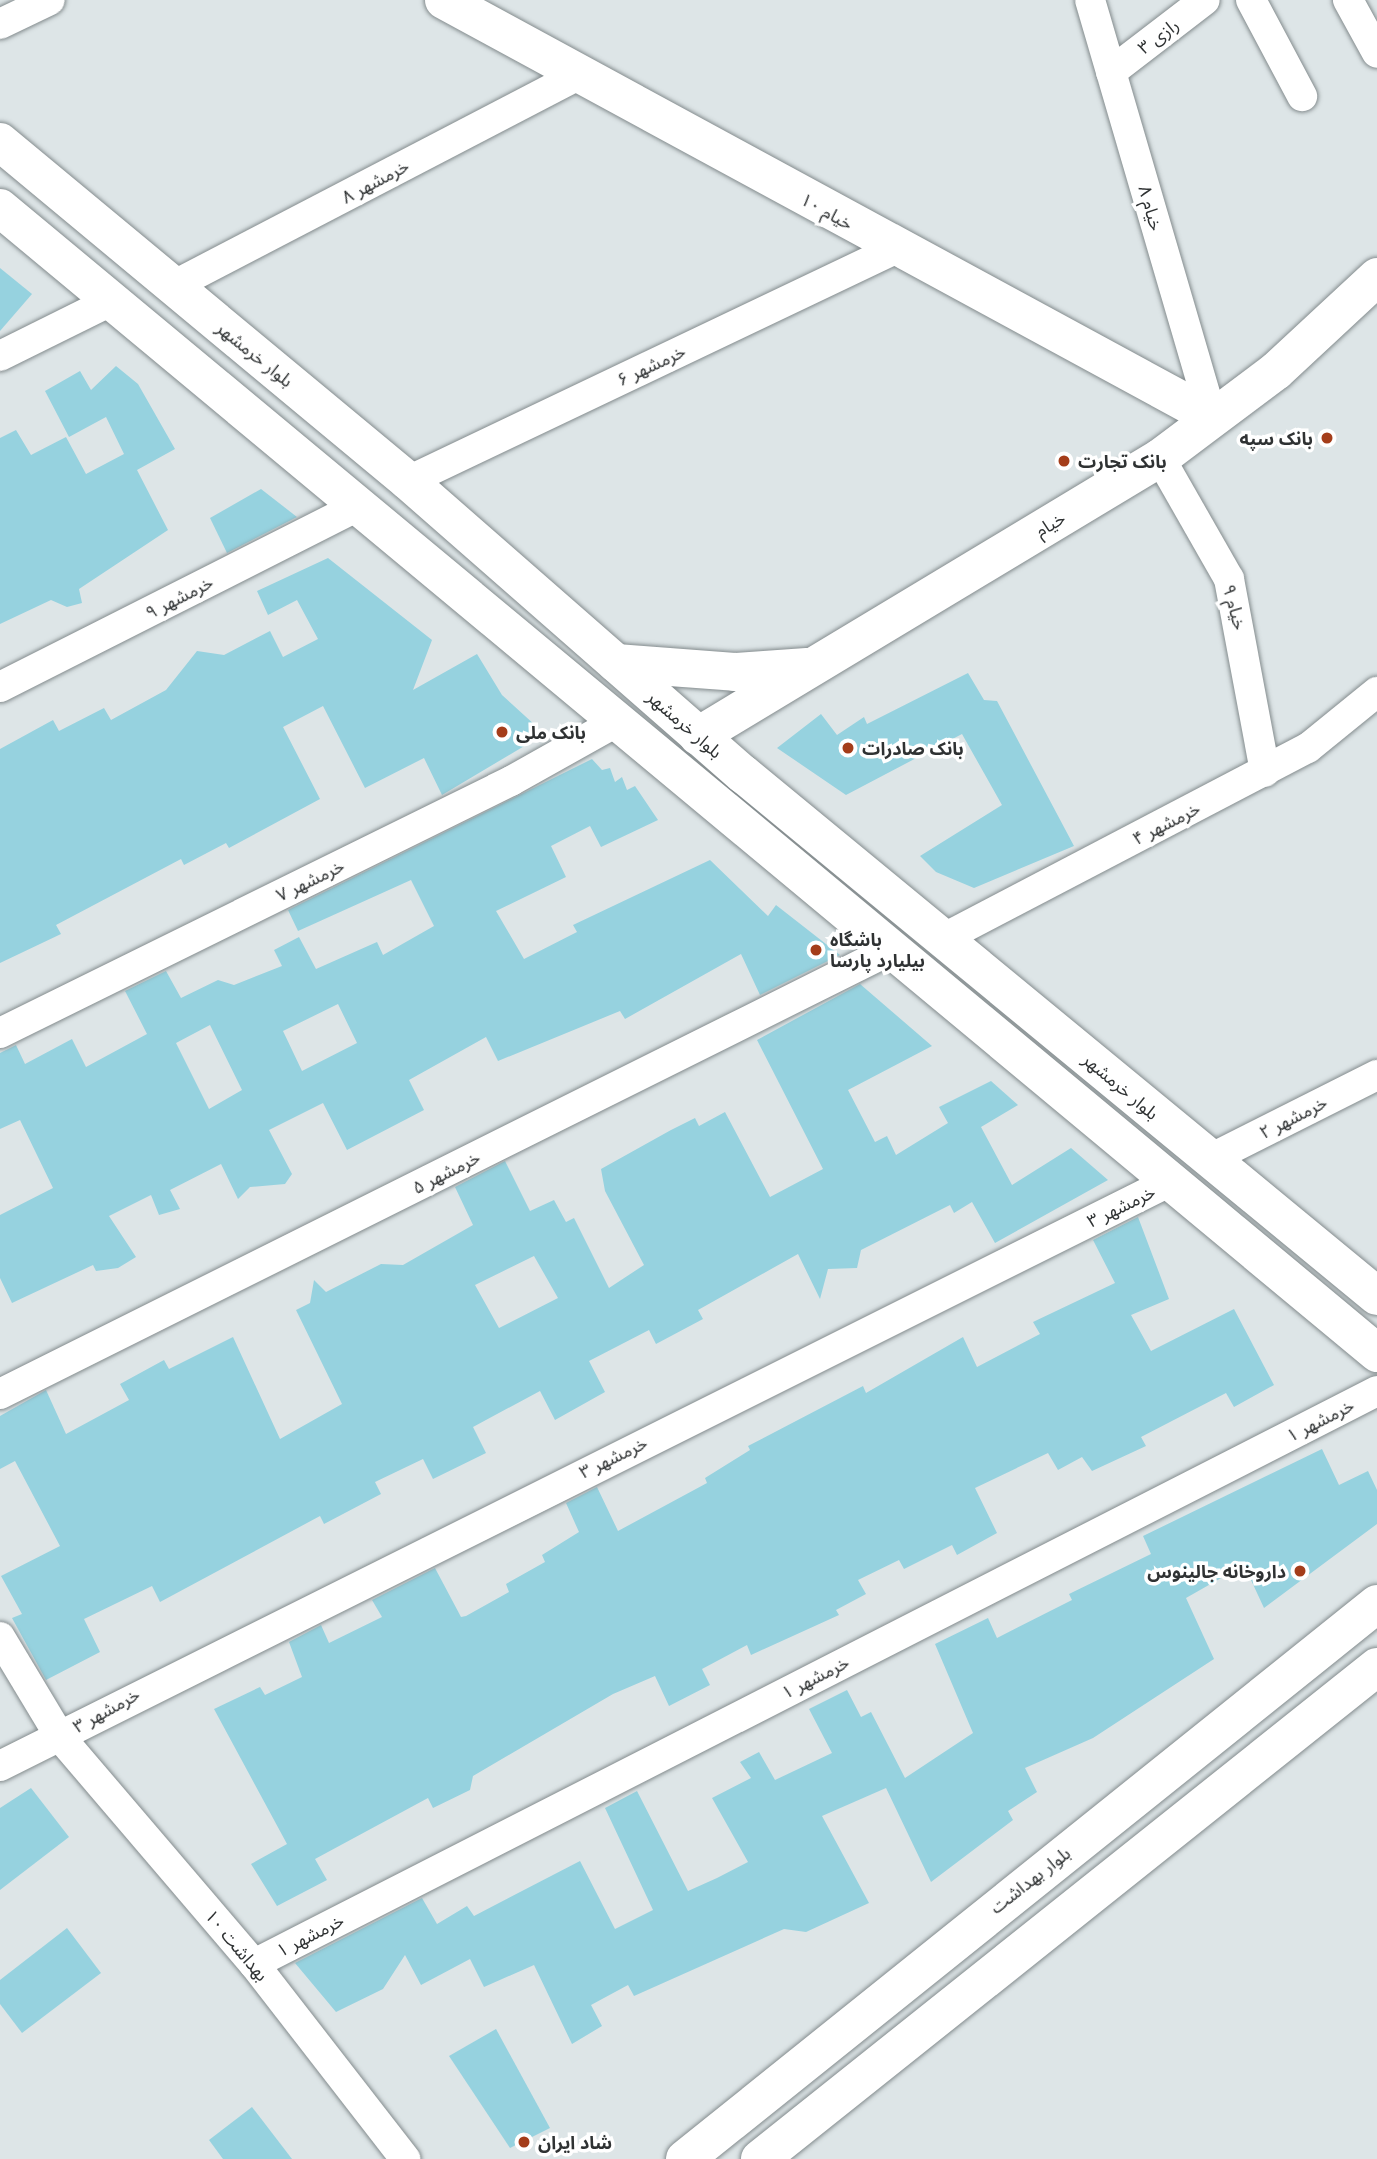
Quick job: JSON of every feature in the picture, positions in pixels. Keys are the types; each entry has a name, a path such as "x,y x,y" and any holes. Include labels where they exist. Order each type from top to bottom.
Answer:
{"main road":[{"name":"خیام ۱۰","path":"444,0 895,249 1212,417"},
{"name":"بلوار خرمشهر","path":"0,142 171,287 408,481 698,736 1377,1296"},
{"path":"49,183 3,211 1377,1353"},
{"name":"خیام","path":"698,736 1160,458 1276,371 1377,277"},
{"path":"616,663 735,672 813,667"},
{"path":"1168,1182 1210,1159"},
{"name":"بلوار بهداشت","path":"685,2159 1377,1604"},
{"path":"760,2159 1377,1667"}],"street":[{"path":"0,24 50,0"},
{"name":"خیام ۸","path":"1090,0 1212,417"},
{"name":"رازی ۳","path":"1111,72 1205,0"},
{"path":"1251,0 1302,96"},
{"path":"1348,0 1377,52"},
{"name":"خرمشهر ۸","path":"171,287 579,75"},
{"name":"خرمشهر ۶","path":"408,481 895,249"},
{"path":"0,356 111,301"},
{"name":"خیام ۹","path":"1160,458 1229,579 1265,772"},
{"name":"خرمشهر ۹","path":"0,687 358,506"},
{"name":"خرمشهر ۴","path":"944,938 1308,748 1377,692"},
{"name":"خرمشهر ۷","path":"0,1033 511,781 618,721"},
{"name":"خرمشهر ۵","path":"0,1395 892,949"},
{"name":"خرمشهر ۲","path":"1210,1159 1377,1075"},
{"name":"خرمشهر ۳","path":"0,1766 60,1737 111,1705 1168,1182"},
{"name":"خرمشهر ۱","path":"254,1964 1377,1391"},
{"name":"بهداشت ۱۰","path":"0,1637 60,1737 254,1964 405,2159"}],"building":[{"path":"0,268 32,294 0,331"},
{"path":"116,366 138,384 175,449 137,470 168,530 79,589 82,603 67,607 51,600 0,624 0,438 16,430 31,455 66,437 86,474 124,454 106,417 69,437 45,391 80,371 91,390"},
{"path":"261,489 297,517 227,553 210,518"},
{"path":"328,558 432,640 413,690 477,654 502,695 536,726 536,739 442,795 424,758 365,788 323,706 283,727 320,799 229,848 226,843 184,865 181,859 56,925 61,934 0,963 0,749 53,720 59,731 104,708 111,720 166,690 197,651 224,655 270,631 283,657 318,639 297,600 268,615 257,591"},
{"path":"968,673 984,700 997,701 1074,846 974,888 936,872 920,856 1002,805 962,734 846,795 777,748 821,714 837,735 864,717 867,724"},
{"path":"592,759 602,770 610,768 615,782 622,777 627,790 635,786 658,820 601,847 590,826 551,846 566,877 496,911 524,959 577,932 573,925 710,860 768,916 776,905 840,955 760,995 741,954 625,1019 620,1011 498,1061 486,1037 409,1080 424,1110 347,1150 323,1103 269,1130 292,1174 285,1184 250,1187 238,1199 221,1164 170,1190 180,1209 159,1215 151,1195 109,1216 136,1257 118,1268 96,1271 93,1265 12,1303 0,1278 0,1215 53,1188 20,1120 0,1129 0,1053 16,1045 25,1064 72,1039 86,1067 147,1034 125,991 166,971 181,998 218,980 234,985 282,966 274,950 299,937 316,969 377,942 383,955 434,926 411,880 298,931 288,910","holes":["338,1004 357,1043 302,1071 283,1031","210,1025 242,1090 209,1109 176,1043"]},
{"path":"860,984 932,1046 848,1090 875,1142 887,1136 896,1155 948,1123 939,1107 991,1081 1018,1105 981,1127 1012,1185 1071,1148 1108,1180 995,1243 972,1202 954,1213 950,1205 861,1250 857,1268 828,1269 820,1299 798,1254 698,1310 703,1319 656,1344 649,1330 589,1361 605,1392 555,1420 540,1391 473,1427 486,1453 433,1479 423,1459 375,1482 381,1494 324,1524 320,1516 160,1602 152,1586 84,1619 100,1652 46,1680 12,1618 22,1614 1,1576 60,1546 15,1461 0,1469 0,1416 46,1390 66,1434 129,1400 120,1384 164,1360 169,1369 233,1337 280,1439 342,1404 296,1310 310,1303 314,1280 326,1292 381,1264 403,1265 473,1225 455,1187 505,1161 530,1211 554,1200 566,1222 574,1218 609,1288 644,1265 605,1191 601,1169 671,1130 695,1118 699,1126 725,1112 770,1197 823,1169 757,1040","holes":["534,1256 558,1298 499,1328 475,1285"]},
{"path":"1138,1217 1169,1299 1131,1315 1151,1351 1234,1309 1274,1385 1234,1407 1226,1393 1141,1437 1146,1446 1092,1471 1082,1457 1058,1470 1048,1453 975,1488 997,1533 957,1555 952,1545 904,1569 899,1560 858,1580 866,1594 836,1610 839,1615 751,1655 747,1645 702,1669 710,1685 669,1706 655,1676 613,1694 473,1776 470,1790 433,1808 428,1798 315,1859 327,1880 277,1906 251,1864 287,1844 214,1709 260,1687 265,1695 302,1677 289,1642 321,1625 329,1643 382,1617 372,1600 435,1568 461,1617 466,1616 509,1592 506,1584 545,1562 542,1555 579,1532 566,1503 597,1487 618,1531 707,1483 705,1478 750,1450 748,1446 863,1386 866,1393 963,1337 977,1367 1040,1334 1033,1322 1115,1283 1093,1240"},
{"path":"1322,1449 1339,1485 1368,1471 1377,1490 1377,1524 1264,1608 1244,1565 1186,1598 1214,1659 1093,1738 1025,1768 1037,1792 1008,1811 1013,1820 931,1882 886,1788 822,1816 869,1903 806,1932 784,1929 634,1996 628,1985 591,2005 602,2026 572,2044 534,1965 484,1987 470,1959 421,1985 405,1955 383,1989 336,2012 295,1963 422,1898 437,1924 467,1906 474,1916 580,1861 615,1929 653,1910 605,1808 637,1791 688,1891 717,1878 748,1862 712,1798 751,1778 740,1762 759,1752 775,1780 832,1753 809,1709 847,1690 861,1717 871,1712 905,1778 973,1733 935,1644 988,1618 997,1638 1072,1600 1069,1594 1151,1554 1143,1536"},
{"path":"31,1788 69,1837 0,1890 0,1808"},
{"path":"67,1928 101,1973 22,2033 0,2004 0,1980"},
{"path":"496,2029 550,2128 510,2148 449,2056"},
{"path":"252,2107 292,2159 223,2159 209,2140"}],"place":[{"name":"بانک سپه","path":"1327,438"},
{"name":"بانک تجارت","path":"1064,461"},
{"name":"بانک ملی","path":"502,732"},
{"name":"بانک صادرات","path":"848,748"},
{"name":"باشگاه بیلیارد پارسا","path":"816,950"},
{"name":"داروخانه جالینوس","path":"1300,1571"},
{"name":"شاد ایران","path":"524,2142"}]}
